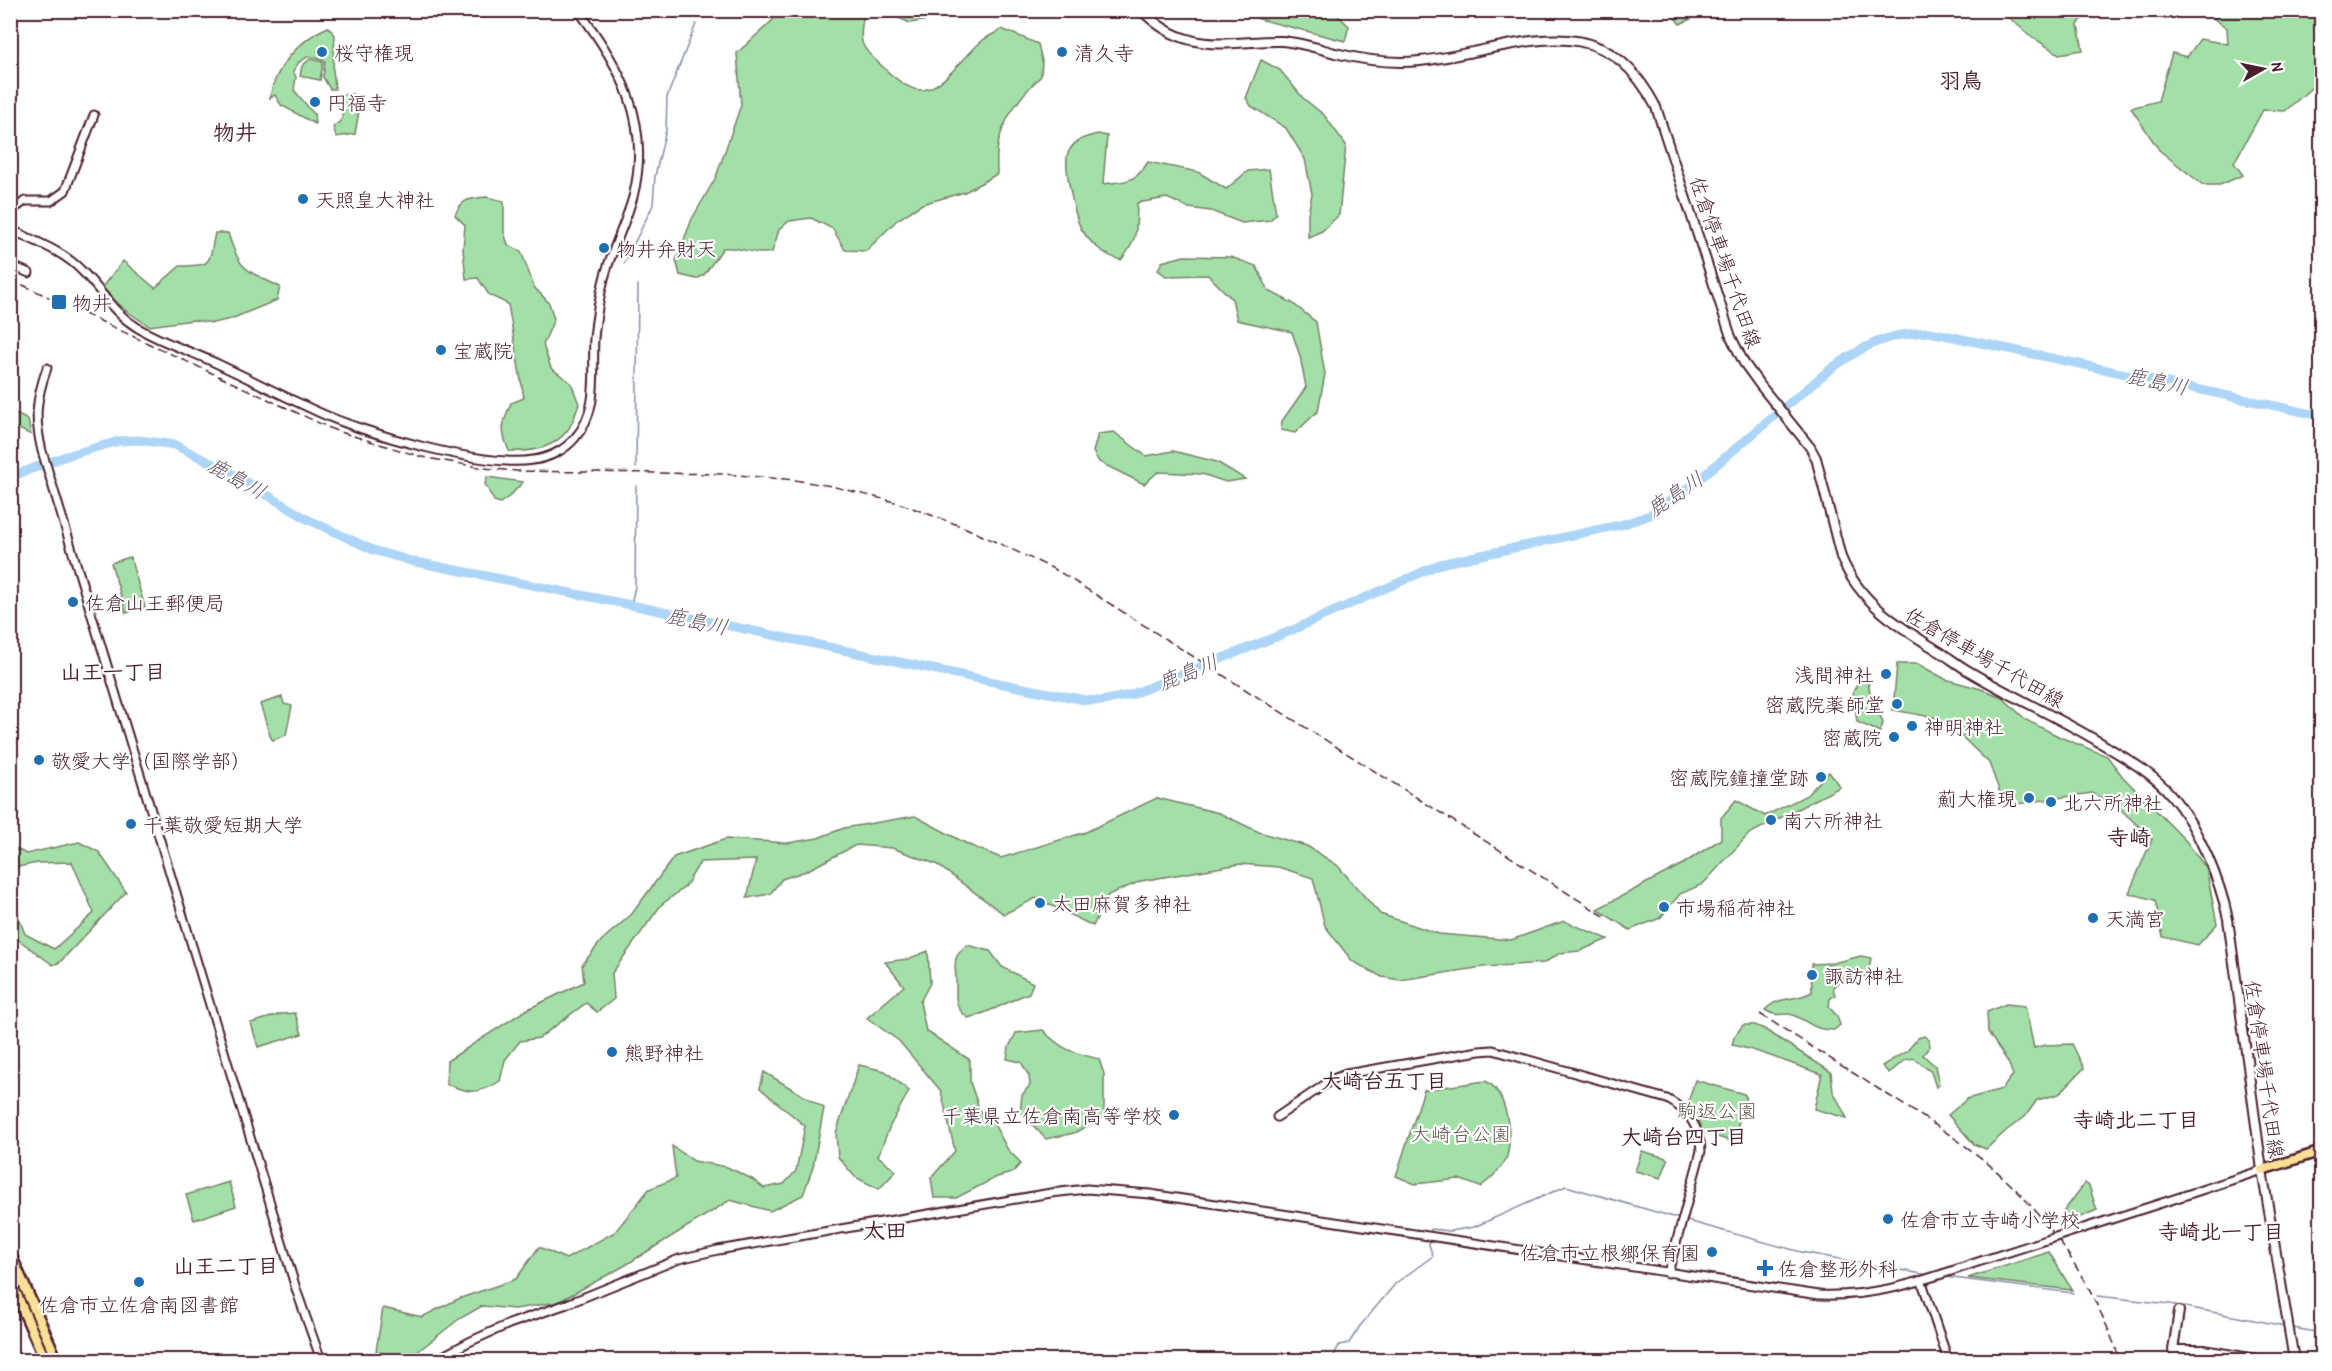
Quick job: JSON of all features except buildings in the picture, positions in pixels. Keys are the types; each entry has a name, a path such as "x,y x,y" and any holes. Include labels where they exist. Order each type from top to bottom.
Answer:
{"highway":[{"path":"10,1252 57,1360"},
{"path":"10,1280 45,1360"}],"main road":[{"path":"1141,10 1163,29 1192,41 1216,44 1284,41 1382,62 1429,59 1467,50 1514,34"},
{"name":"佐倉停車場千代田線","path":"1628,55 1656,107 1731,337 1744,363 1816,458 1845,567 1863,593 1899,627 1967,670 2043,710 2116,753 2154,779 2180,807 2204,851 2225,904 2262,1170 2294,1360"},
{"path":"2262,1170 2322,1151"},
{"path":"2179,1311 2173,1350 2204,1350 2261,1360"}],"street":[{"path":"10,229 72,262 112,308 141,330 215,362 318,412 360,427 460,455 514,461 547,457 575,439 590,412 593,398 594,341 598,305 606,271 625,221 637,175 638,135 633,108 625,84 614,63 578,10"},
{"path":"10,212 25,201 51,201 65,191 94,115"},
{"path":"10,265 29,273"},
{"path":"47,368 39,392 36,416 42,451 301,1303 321,1360"},
{"path":"1277,1118 1333,1079 1346,1074 1493,1050 1667,1099 1680,1107 1694,1122 1701,1150 1668,1273"},
{"path":"435,1360 509,1324 567,1304 679,1259 718,1250 1024,1197 1087,1189 1150,1194 1819,1295 1869,1294 1922,1282 2262,1170"},
{"path":"1922,1282 1947,1360"}],"green space":[{"path":"893,10 960,11 959,15 910,23 894,16"},
{"path":"779,11 862,11 864,14 861,38 865,49 895,78 916,89 929,88 946,78 982,41 1002,29 1038,44 1042,61 1041,76 1020,99 1004,126 997,148 997,174 965,192 922,204 897,220 866,251 845,250 833,229 811,218 789,221 779,230 772,252 759,253 723,248 704,275 697,279 680,275 676,260 692,219 716,177 741,105 737,53 772,21"},
{"path":"1253,11 1333,11 1349,26 1345,41 1259,19"},
{"path":"1669,11 1708,11 1680,24"},
{"path":"2001,11 2086,11 2078,25 2083,50 2059,54 2032,37"},
{"path":"2203,11 2321,11 2322,75 2318,82 2285,111 2263,110 2234,163 2243,175 2220,185 2203,185 2159,150 2131,108 2158,101 2172,53 2187,57 2200,39 2228,44 2227,28"},
{"path":"328,27 335,35 333,69 335,89 330,89 323,77 325,61 309,56 299,62 293,71 296,77 294,90 314,114 315,124 281,105 275,95 270,98 277,76 290,56 308,39"},
{"path":"310,59 323,62 320,80 300,76 302,66"},
{"path":"1261,60 1280,70 1303,98 1324,115 1346,145 1339,215 1322,231 1308,237 1308,214 1312,194 1305,159 1286,128 1251,106 1246,98"},
{"path":"352,94 355,97 355,104 360,105 355,134 336,137 333,126 342,119 342,107 337,106 336,95"},
{"path":"1098,134 1107,136 1103,184 1130,180 1139,174 1148,162 1198,172 1226,189 1248,171 1269,169 1276,214 1270,220 1242,223 1211,211 1189,208 1167,198 1137,203 1136,227 1131,246 1121,260 1109,256 1094,245 1079,224 1067,168 1068,153 1073,145 1084,138"},
{"path":"486,197 504,201 504,232 508,245 521,251 534,287 549,303 554,319 543,345 551,368 571,383 579,404 571,425 561,437 548,446 533,450 509,451 504,438 504,422 511,403 524,398 508,304 489,295 478,278 466,279 463,249 465,225 455,215 463,202"},
{"path":"215,233 228,233 236,256 241,263 252,273 280,287 277,300 231,319 213,323 193,320 149,326 125,310 102,287 123,261 155,288 180,266 199,265 208,261"},
{"path":"1184,256 1231,257 1256,266 1269,291 1292,303 1316,322 1325,374 1318,411 1295,433 1281,430 1282,421 1306,387 1300,356 1292,332 1237,320 1232,299 1208,275 1166,276 1158,270 1162,262"},
{"path":"10,411 28,420 31,435 11,425"},
{"path":"1114,432 1146,456 1173,451 1217,462 1245,479 1226,482 1202,474 1158,472 1144,484 1099,462 1093,452 1098,434"},
{"path":"487,477 523,482 500,503 494,501 485,484"},
{"path":"130,557 145,607 126,613 111,563"},
{"path":"1897,664 1918,664 1945,679 2002,697 2026,720 2107,756 2123,777 2186,841 2206,868 2217,924 2198,945 2163,937 2155,900 2129,893 2152,839 2118,807 2092,793 2010,805 2002,798 1989,763 1957,732 1937,718 1893,710"},
{"path":"1867,676 1873,710 1880,715 1883,723 1880,732 1857,722 1853,692 1861,677"},
{"path":"282,697 284,704 292,706 286,735 273,740 260,704"},
{"path":"1829,772 1840,787 1749,834 1703,884 1680,894 1660,918 1630,930 1597,909 1683,864 1721,839 1721,818 1736,800 1765,816 1807,795"},
{"path":"1157,798 1219,813 1259,832 1307,846 1337,865 1380,914 1439,934 1511,940 1564,921 1608,939 1580,951 1560,953 1544,963 1483,967 1400,980 1382,977 1352,961 1325,926 1313,878 1278,867 1240,864 1141,881 1108,895 1093,926 1036,898 1004,914 936,864 892,848 856,845 806,871 782,879 770,894 747,898 756,860 700,862 685,887 661,905 612,973 614,999 597,1012 586,1003 539,1038 520,1041 505,1060 500,1081 493,1086 468,1091 446,1084 447,1061 526,1010 584,982 582,965 602,940 631,915 674,857 726,839 788,843 818,838 844,828 915,816 969,845 1001,858 1086,832"},
{"path":"79,842 99,852 126,892 60,962 53,965 16,938 11,929 11,897 25,934 54,949 94,913 72,862 38,863 11,868 11,846 26,854"},
{"path":"967,945 990,951 1002,967 1033,983 1029,993 968,1018 956,1001 955,964 959,953"},
{"path":"928,951 930,983 920,1002 926,1031 970,1060 970,1082 980,1111 995,1126 1008,1150 1021,1163 1012,1173 997,1177 956,1198 934,1198 931,1178 955,1151 941,1091 899,1041 867,1018 904,986 885,962 908,959"},
{"path":"1861,956 1871,958 1868,974 1859,979 1840,980 1833,988 1835,995 1830,999 1829,1007 1837,1016 1840,1025 1834,1030 1815,1027 1793,1015 1774,1014 1765,1010 1781,1000 1812,992 1811,964 1833,963"},
{"path":"2006,1004 2025,1006 2034,1048 2045,1045 2072,1044 2084,1068 2059,1094 2037,1100 2025,1117 1986,1149 1974,1144 1948,1115 1967,1099 2002,1089 2013,1075 2008,1062 1988,1032 1987,1012"},
{"path":"295,1013 302,1034 258,1047 251,1023 281,1014"},
{"path":"1743,1025 1755,1025 1764,1029 1831,1072 1833,1091 1847,1118 1814,1109 1822,1074 1732,1045 1734,1037"},
{"path":"1043,1030 1068,1050 1099,1059 1104,1074 1104,1117 1074,1133 1046,1139 1020,1112 1022,1095 1030,1085 1029,1076 1021,1062 1007,1059 1009,1047 1016,1033"},
{"path":"1924,1036 1929,1040 1930,1046 1923,1055 1935,1066 1939,1085 1936,1087 1931,1072 1914,1058 1905,1060 1889,1073 1882,1066 1907,1051 1918,1038"},
{"path":"859,1065 885,1071 909,1091 890,1126 878,1156 896,1171 879,1189 855,1177 838,1157 836,1133"},
{"path":"764,1072 824,1108 813,1167 803,1195 770,1211 730,1200 624,1266 558,1302 515,1309 482,1306 459,1319 407,1360 376,1351 383,1308 422,1317 458,1299 516,1279 539,1247 566,1259 615,1232 649,1189 676,1178 672,1146 694,1161 727,1167 752,1179 764,1188 784,1184 796,1171 805,1126 760,1088"},
{"name":"駒返公園","path":"1695,1080 1744,1094 1746,1097 1733,1142 1702,1132 1695,1116 1687,1106"},
{"name":"大崎台公園","path":"1485,1081 1499,1094 1509,1128 1506,1159 1487,1182 1480,1187 1459,1179 1415,1184 1396,1176 1424,1090"},
{"path":"1642,1151 1668,1160 1661,1178 1635,1171"},
{"path":"229,1182 236,1206 194,1220 186,1195"},
{"path":"2085,1183 2089,1186 2097,1210 2068,1222 2061,1215"},
{"path":"2049,1252 2072,1290 1968,1278"}],"waterway":[{"path":"624,264 653,205 655,176 666,130 667,97 696,24"},
{"path":"636,468 638,285"},
{"name":"鹿島川","path":"10,477 66,456 119,441 139,440 175,445 233,474 307,519 373,550 411,561 1013,686 1085,700 1102,701 1130,695 1288,632 1440,564 1624,524 1650,515 1691,486 1828,371 1864,348 1900,335 1930,332 2322,416"},
{"path":"631,605 635,586 636,486"},
{"path":"1431,1234 1431,1229 1450,1231 1474,1227 1566,1186 1680,1219"},
{"path":"1684,1220 1801,1252 1928,1275"},
{"path":"1332,1360 1339,1345 1349,1343 1360,1326 1396,1283 1433,1256 1429,1245 1430,1239"},
{"path":"1945,1277 2073,1293"},
{"path":"2097,1296 2170,1304 2285,1326"},
{"path":"2293,1328 2322,1333"}],"railway":[{"path":"10,279 334,430 422,457 516,471 725,474 795,480 831,486 899,503 966,528 1058,571 1607,918"},
{"path":"1760,1014 1949,1134 2006,1180 2043,1220 2074,1263 2100,1310 2120,1360"}],"place":[{"name":"桜守権現","path":"322,52"},
{"name":"清久寺","path":"1062,52"},
{"name":"円福寺","path":"315,102"},
{"name":"天照皇大神社","path":"303,199"},
{"name":"物井弁財天","path":"604,248"},
{"name":"物井","path":"59,302"},
{"name":"宝蔵院","path":"441,350"},
{"name":"佐倉山王郵便局","path":"73,602"},
{"name":"浅間神社","path":"1886,674"},
{"name":"密蔵院薬師堂","path":"1897,704"},
{"name":"神明神社","path":"1912,726"},
{"name":"密蔵院","path":"1894,737"},
{"name":"敬愛大学（国際学部）","path":"39,760"},
{"name":"密蔵院鐘撞堂跡","path":"1821,777"},
{"name":"薊大権現","path":"2029,798"},
{"name":"北六所神社","path":"2051,802"},
{"name":"南六所神社","path":"1771,820"},
{"name":"千葉敬愛短期大学","path":"131,824"},
{"name":"太田麻賀多神社","path":"1040,903"},
{"name":"市場稲荷神社","path":"1664,907"},
{"name":"天満宮","path":"2093,918"},
{"name":"諏訪神社","path":"1812,975"},
{"name":"熊野神社","path":"612,1052"},
{"name":"千葉県立佐倉南高等学校","path":"1174,1115"},
{"name":"佐倉市立寺崎小学校","path":"1888,1219"},
{"name":"佐倉市立根郷保育園","path":"1712,1252"},
{"name":"佐倉整形外科","path":"1765,1268"},
{"name":"佐倉市立佐倉南図書館","path":"139,1282"}],"district":[{"name":"羽鳥","path":"1961,80"},
{"name":"物井","path":"235,132"},
{"name":"山王一丁目","path":"113,671"},
{"name":"寺崎","path":"2129,837"},
{"name":"大崎台五丁目","path":"1384,1080"},
{"name":"寺崎北二丁目","path":"2136,1119"},
{"name":"大崎台四丁目","path":"1684,1136"},
{"name":"太田","path":"885,1230"},
{"name":"寺崎北一丁目","path":"2221,1231"},
{"name":"山王二丁目","path":"226,1265"}]}
